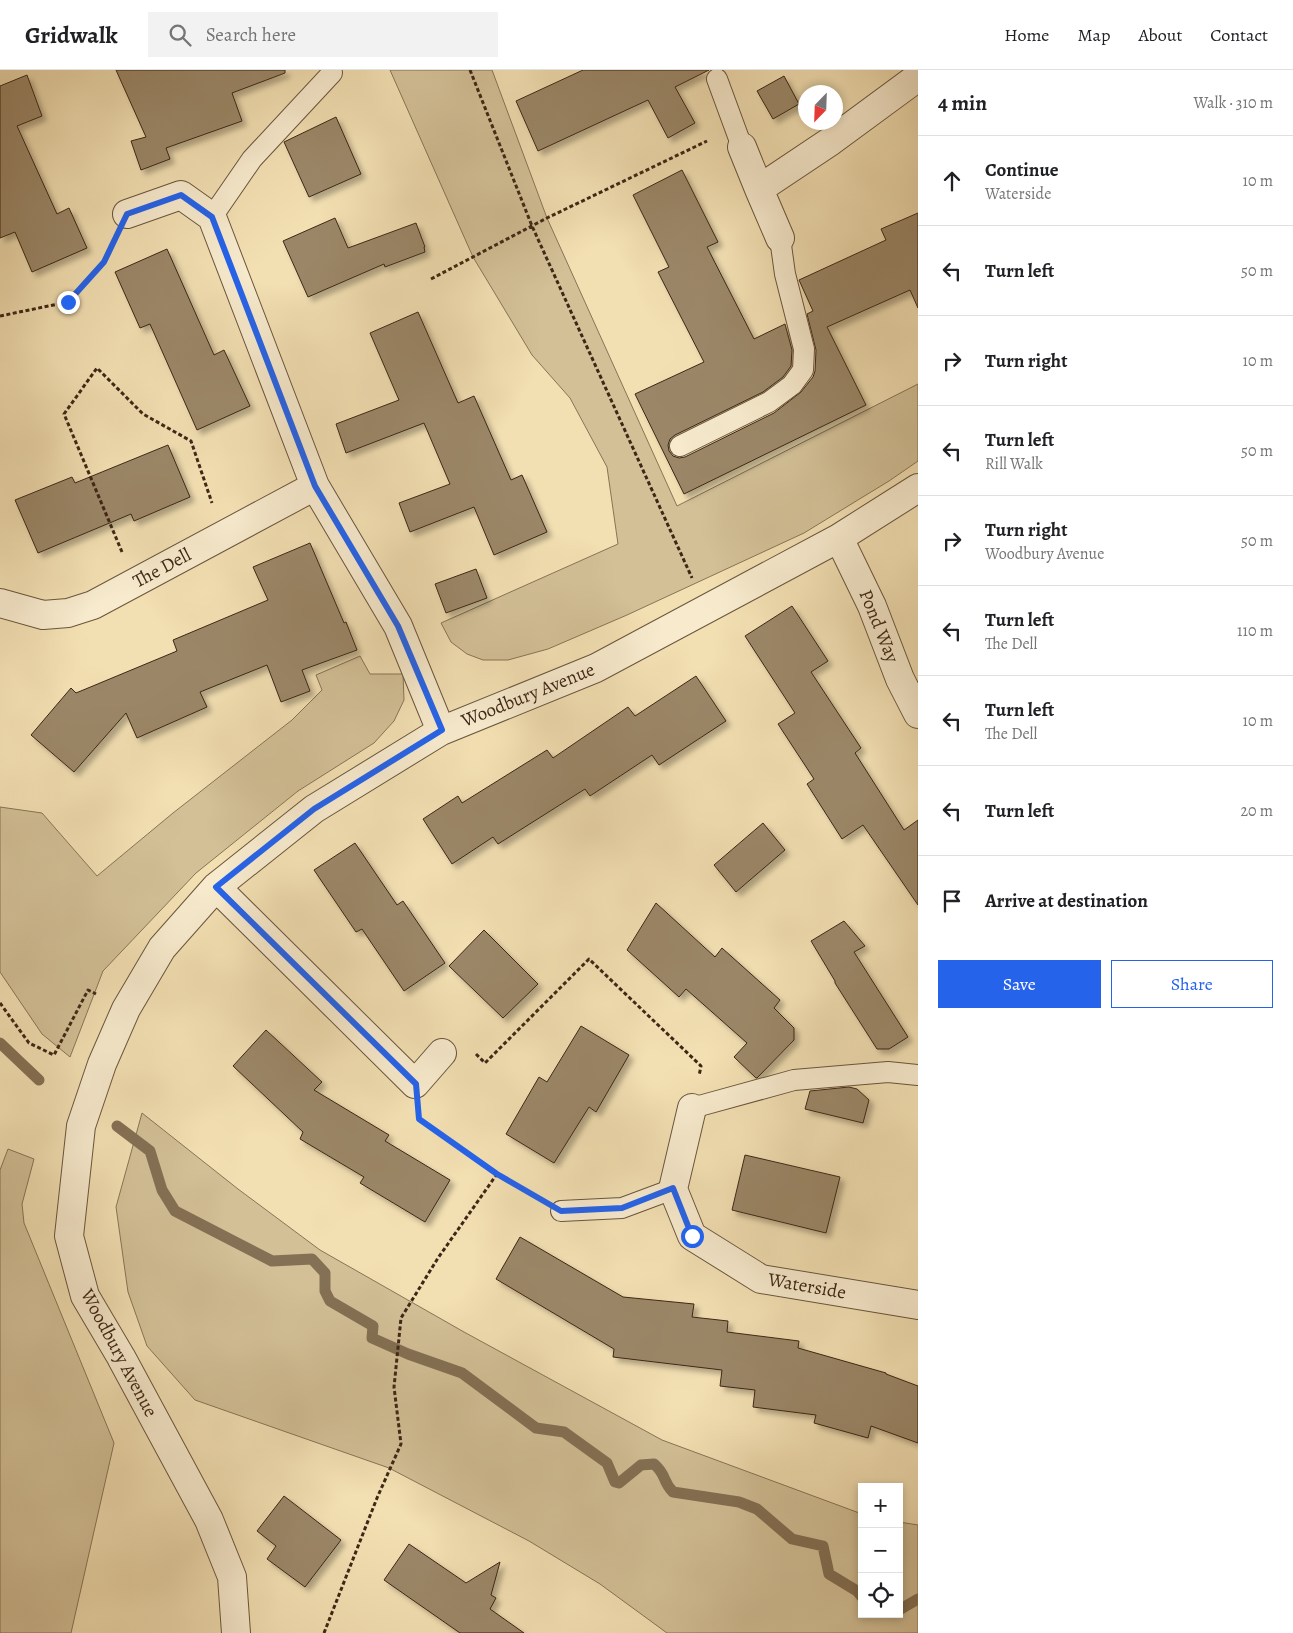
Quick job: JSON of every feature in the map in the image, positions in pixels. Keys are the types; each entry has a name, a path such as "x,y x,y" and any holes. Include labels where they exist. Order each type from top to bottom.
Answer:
{"street":[{"path":"759,189 831,141 918,77"},
{"path":"739,137 780,238"},
{"path":"127,214 181,195 212,217 315,486 398,626 442,730"},
{"name":"The Dell","path":"0,603 43,615 68,613 93,605 315,486"},
{"name":"Woodbury Avenue","path":"236,1633 232,1578 209,1520 85,1296 69,1236 81,1126 102,1064 126,1009 162,948 216,887 314,809 442,730 596,668 839,538 918,488"},
{"name":"Pond Way","path":"839,538 872,606 900,679 918,714"},
{"path":"216,887 416,1084 442,1054"},
{"path":"673,1188 692,1108"},
{"name":"Waterside","path":"673,1188 692,1236 761,1279 918,1305"}],"lane":[{"path":"212,217 252,159 332,73"},
{"path":"718,79 739,137"},
{"path":"680,446 769,402 792,385 803,370 804,348 785,274 780,238"},
{"path":"692,1108 794,1080 888,1072 918,1075"},
{"path":"561,1211 622,1208 673,1188"}],"path":[{"path":"470,70 532,226 705,609"},
{"path":"431,279 532,226 739,137"},
{"path":"0,316 68,302 104,262 127,214"},
{"path":"135,582 64,414 97,368 143,414 191,442 224,535"},
{"path":"442,1054 457,1038 485,1063 589,959 701,1066 692,1108"},
{"path":"0,1003 29,1043 54,1055 88,990 126,1009"},
{"path":"416,1084 419,1119 497,1174 561,1211"},
{"path":"324,1633 377,1498 401,1444 394,1386 401,1318 438,1258 497,1174"}],"shaded area":[{"path":"390,70 492,70 547,218 677,506 918,384 918,461 804,533 627,615 548,649 508,660 483,660 467,654 451,642 441,623 618,544 607,467 570,398 532,355 473,257"},
{"path":"360,656 370,674 403,674 404,700 394,721 374,743 298,791 196,873 103,971 70,1057 42,1034 0,972 0,807 42,813 97,876 173,813 292,720 322,690 316,675"},
{"path":"142,1113 238,1189 320,1250 464,1332 662,1440 858,1513 858,1618 903,1618 903,1523 918,1525 918,1633 667,1633 600,1584 529,1541 389,1468 195,1400 147,1346 128,1292 116,1207"},
{"path":"8,1149 34,1159 22,1204 24,1223 114,1443 71,1633 0,1633 0,1170"}],"building":[{"path":"116,70 285,70 285,73 232,93 242,121 166,148 170,159 141,170 131,141 146,137"},
{"path":"583,70 709,70 675,87 695,123 668,138 648,100 538,151 516,101"},
{"path":"27,75 42,116 17,126 57,214 69,208 87,248 32,272 15,232 0,238 0,86"},
{"path":"784,76 798,105 773,119 757,91"},
{"path":"336,117 361,174 309,197 284,142"},
{"path":"682,170 718,242 707,247 754,339 785,324 792,350 791,366 783,377 763,392 670,439 669,451 673,456 679,458 685,457 774,413 801,392 813,377 816,350 807,314 813,311 799,280 886,240 881,229 918,213 918,308 910,290 827,327 866,405 684,494 635,394 704,362 658,272 669,267 633,195"},
{"path":"335,218 348,248 416,223 425,252 385,267 384,264 308,297 283,241"},
{"path":"167,249 214,355 224,350 250,406 197,430 150,324 140,328 115,272"},
{"path":"418,312 458,403 474,396 511,480 522,475 547,532 494,555 474,507 410,532 399,503 450,484 424,423 346,453 336,424 399,400 370,333"},
{"path":"168,445 190,497 134,521 131,514 38,553 15,500 72,477 75,483"},
{"path":"310,543 357,650 302,670 310,691 281,702 267,665 200,692 207,707 137,738 126,713 74,772 31,735 71,688 76,693 177,651 173,640 268,600 253,567"},
{"path":"476,569 487,598 446,613 435,584"},
{"path":"792,606 828,661 811,672 861,748 855,753 904,830 918,820 918,905 863,825 842,839 807,784 814,779 778,724 795,713 745,636"},
{"path":"696,676 726,721 659,765 652,755 590,796 585,789 498,844 493,837 452,864 423,819 458,796 462,803 547,750 553,758 628,707 635,716"},
{"path":"763,823 785,850 736,892 714,865"},
{"path":"355,843 397,905 403,901 445,963 404,991 362,929 356,932 314,870"},
{"path":"656,903 715,957 722,948 780,1000 774,1008 794,1028 794,1040 757,1078 734,1057 747,1043 686,989 679,997 627,950"},
{"path":"844,921 865,946 854,952 908,1037 889,1049 877,1049 811,941"},
{"path":"484,930 538,984 503,1018 449,966"},
{"path":"581,1026 629,1055 596,1112 589,1107 554,1163 506,1134 539,1077 547,1082"},
{"path":"266,1030 322,1082 314,1090 389,1135 385,1141 450,1180 425,1222 360,1183 364,1177 300,1139 303,1132 233,1066"},
{"path":"849,1087 857,1089 869,1100 863,1123 805,1109 810,1091"},
{"path":"745,1155 840,1177 826,1233 732,1210"},
{"path":"520,1237 623,1297 694,1304 692,1317 728,1321 727,1332 799,1341 798,1348 886,1373 918,1386 918,1443 871,1426 868,1438 814,1423 816,1415 753,1407 755,1390 720,1386 722,1370 613,1357 614,1349 496,1279"},
{"path":"284,1496 341,1540 305,1587 267,1559 276,1546 257,1531"},
{"path":"409,1544 466,1583 500,1562 491,1595 496,1598 490,1609 524,1633 460,1633 384,1580"}],"waterway":[{"path":"0,1043 39,1080"},
{"path":"117,1126 150,1151 162,1190 175,1211 272,1261 312,1259 325,1273 325,1291 330,1301 373,1326 372,1338 408,1354 462,1373 536,1428 564,1432 607,1463 615,1482 619,1483 641,1465 654,1464 661,1471 667,1485 673,1492 739,1502 757,1509 792,1539 823,1546 829,1574 858,1592"},
{"path":"903,1608 918,1599"}],"route":[{"path":"68,302 104,262 127,214 181,195 212,217 315,486 398,626 442,730 314,809 216,887 416,1084 419,1119 497,1174 561,1211 622,1208 673,1188 692,1236"}]}
